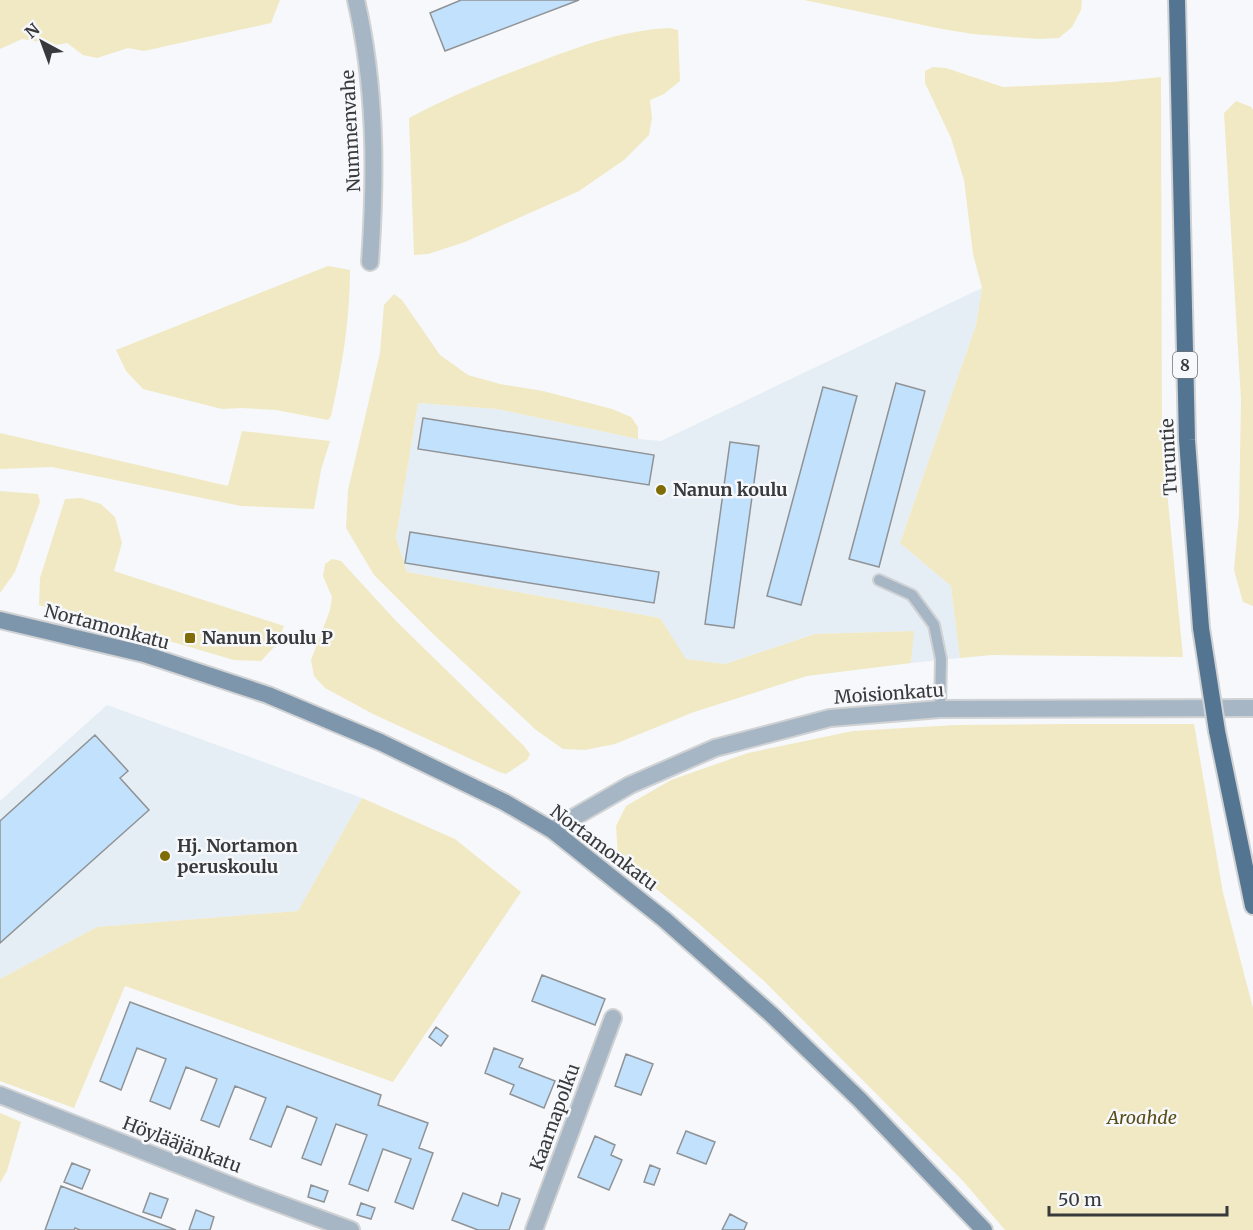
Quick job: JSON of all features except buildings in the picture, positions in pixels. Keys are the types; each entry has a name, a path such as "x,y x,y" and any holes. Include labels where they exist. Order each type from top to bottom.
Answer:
{"highway":[{"name":"Turuntie","path":"1177,0 1187,440 1201,628 1217,731 1253,906"}],"main road":[{"name":"Nortamonkatu","path":"0,620 144,654 268,695 380,742 504,802 552,830 665,920 772,1015 868,1108 984,1230"}],"street":[{"name":"Nummenvahe","path":"356,0 364,37 372,111 373,211 370,262"},
{"name":"Moisionkatu","path":"552,830 630,785 715,748 830,718 940,709 1253,708"},
{"name":"Kaarnapolku","path":"534,1230 613,1018"},
{"name":"Höylääjänkatu","path":"0,1095 351,1230"}],"lane":[{"path":"879,580 912,595 934,625 941,659 940,709"}],"shaded area":[{"name":"Nanun koulu","path":"982,288 976,325 900,543 951,586 960,658 911,663 913,631 815,634 725,664 685,659 660,618 407,572 396,538 418,403 497,409 638,439 661,441"},
{"name":"Hj. Nortamon peruskoulu","path":"107,705 362,798 298,911 97,927 0,979 0,801"}],"green space":[{"path":"0,0 280,0 271,23 144,51 128,48 97,58 83,55 67,43 56,45 22,39 0,49"},
{"path":"804,0 1082,0 1081,10 1072,27 1059,38 1037,39 942,29"},
{"path":"670,28 678,30 680,81 664,94 650,100 652,118 649,135 624,160 579,191 465,242 428,254 414,255 409,118 474,87 573,49 620,35"},
{"path":"933,67 946,68 1003,87 1112,82 1161,77 1162,438 1183,657 992,655 960,658 951,586 900,543 976,325 982,288 973,254 964,180 951,138 925,83 925,71"},
{"path":"1236,101 1253,110 1253,606 1243,602 1234,570 1239,514 1241,400 1224,113"},
{"path":"328,266 350,270 345,343 335,398 328,420 276,410 222,409 143,389 126,371 116,350"},
{"path":"394,294 402,300 440,355 468,375 612,409 631,417 638,427 638,439 497,409 418,403 396,538 407,572 660,618 686,659 725,664 815,634 914,631 911,663 807,676 694,712 615,744 585,750 563,749 536,730 374,575 346,528 348,490 380,353 384,305"},
{"path":"242,431 330,441 321,470 314,509 241,506 52,467 0,469 0,433 228,486"},
{"path":"0,491 38,494 40,502 15,572 0,593"},
{"path":"81,498 101,504 115,517 122,543 114,571 284,626 277,644 261,661 234,660 128,629 80,619 39,605 40,578 65,499"},
{"path":"332,559 341,561 397,622 524,746 530,754 527,760 506,774 499,772 373,714 325,688 314,676 311,660 330,610 332,597 323,576 325,564"},
{"name":"Aroahde","path":"1194,724 1223,893 1253,1008 1253,1230 1005,1230 963,1181 765,982 697,922 618,858 616,826 626,806 671,780 748,753 853,731 956,725"},
{"path":"362,798 455,839 521,892 393,1082 125,986 74,1108 0,1081 0,979 97,927 298,911"},
{"path":"0,1113 21,1122 7,1171 0,1183"}],"place":[{"name":"Nanun koulu","path":"661,490"},
{"name":"Nanun koulu P","path":"190,638"},
{"name":"Hj. Nortamon peruskoulu","path":"165,856"}]}
